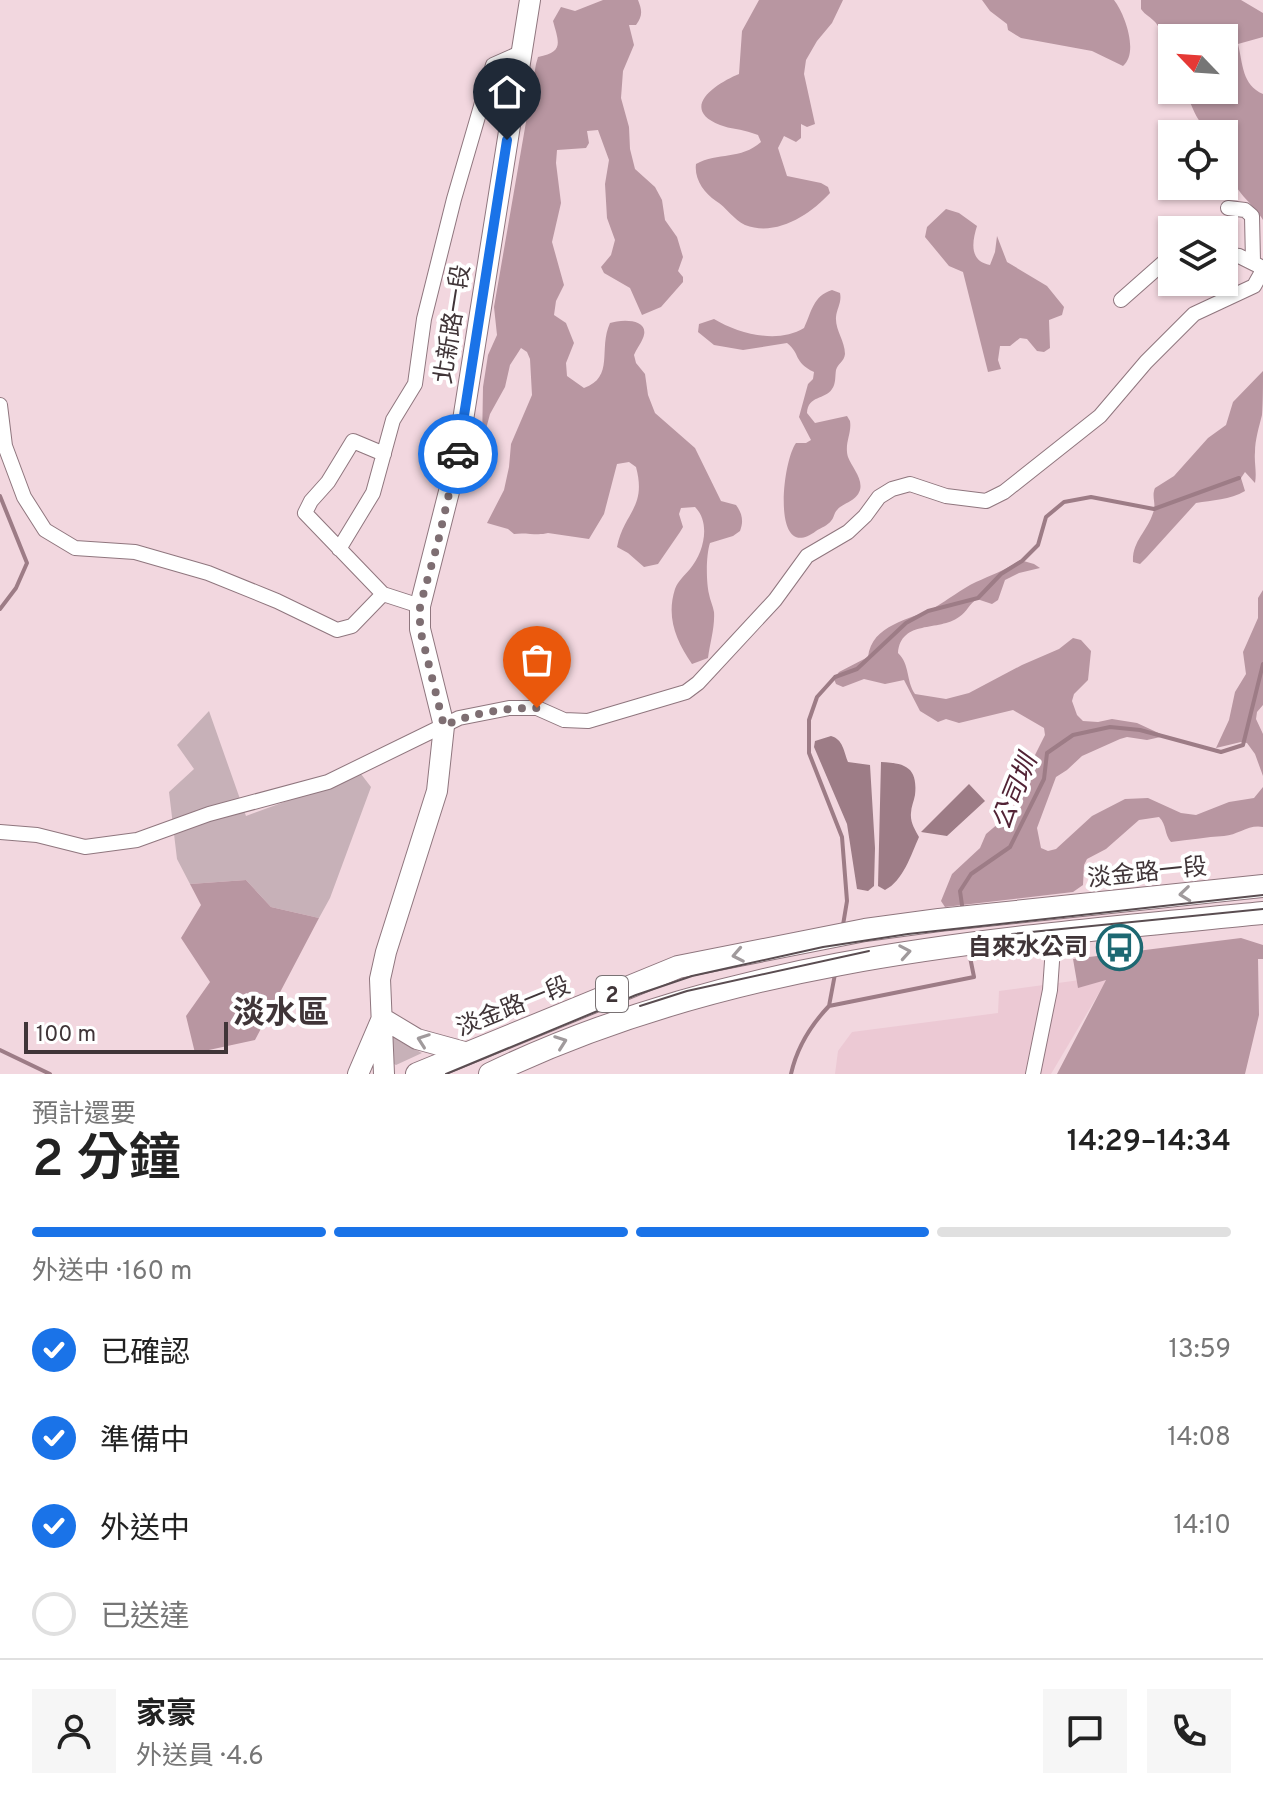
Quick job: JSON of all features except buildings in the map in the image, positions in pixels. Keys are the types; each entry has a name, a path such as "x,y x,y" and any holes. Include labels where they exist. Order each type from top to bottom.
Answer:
{"main road":[{"name":"北新路一段","path":"384,1074 380,979 437,791 444,726 420,629 420,606 456,464 530,0"},
{"name":"淡金路一段","path":"417,1074 678,967 865,930 1263,886"},
{"name":"2","path":"490,1074 540,1050 671,1003 799,971 992,939 1263,913"},
{"path":"358,1074 382,1018 417,1039 468,1053"}],"street":[{"path":"339,549 373,493 393,420 415,384 428,305 454,199 493,65 520,53"},
{"path":"1228,208 1245,210 1252,216 1263,277"},
{"path":"1238,259 1259,267"},
{"path":"1121,300 1158,267"},
{"path":"0,832 37,835 85,847 137,840 209,814 328,782 459,718 509,708 537,708 564,720 588,721 686,692 775,600 807,556 848,532 879,497 910,484 946,496 986,501 1004,492 1100,416 1146,362 1194,314 1254,286 1259,267"},
{"path":"0,405 5,446 24,497 45,530 75,548 135,552 208,573 337,630 352,626 383,594"},
{"path":"384,454 353,441 305,513 383,594 420,606"},
{"path":"1033,1074 1050,990 1054,933"}],"shaded area":[{"path":"603,0 638,0 640,7 638,22 629,25 634,45 623,71 621,98 635,169 655,187 662,200 665,220 677,237 683,257 678,271 683,282 661,307 642,315 630,288 604,273 601,267 611,255 615,240 607,218 605,184 609,160 598,130 587,131 589,143 586,148 557,150 561,203 552,242 564,285 556,301 554,315 566,323 574,343 566,363 567,376 584,388 594,383 603,369 610,323 627,321 643,327 643,338 634,355 645,374 655,413 695,448 721,501 736,505 741,514 740,531 710,543 707,575 714,612 713,629 708,658 692,664 677,638 672,619 672,599 676,586 695,562 704,538 703,521 695,507 681,508 679,514 683,527 680,532 658,564 644,567 617,547 639,492 636,467 629,462 617,464 604,514 589,539 548,533 514,534 487,523 504,490 511,444 532,395 530,359 521,348 510,365 505,387 490,414 482,444 483,387 488,355 497,335 494,307 536,64 538,57 552,52 558,45 553,21 561,7 575,11"},
{"path":"759,0 843,0 832,23 806,60 804,74 815,124 807,127 801,124 801,138 796,142 784,136 778,148 787,176 821,183 828,187 830,193 813,209 792,222 769,228 745,225 737,220 704,190 696,170 696,164 704,160 746,151 761,142 758,135 724,126 708,118 702,111 702,104 712,90 739,74 742,31"},
{"path":"982,0 1114,0 1129,33 1128,60 1123,66 1092,51 1021,38 1008,30 1007,24"},
{"path":"1141,0 1241,0 1263,13 1263,37 1238,44 1238,24 1158,26 1141,9"},
{"path":"1238,44 1247,79 1263,94 1263,220 1238,189 1238,120 1200,120 1191,104 1238,104"},
{"path":"946,209 959,213 977,226 973,244 978,259 990,265 997,236 1007,262 1047,286 1064,307 1062,315 1049,320 1050,348 1044,352 1037,351 1027,339 1020,338 1010,346 1000,346 998,360 1001,369 988,372 963,272 949,266 925,237 927,227"},
{"path":"832,290 840,293 836,322 845,354 836,370 832,389 810,403 807,413 815,423 847,416 850,421 848,457 861,486 856,497 837,510 828,524 802,538 792,534 786,523 784,488 796,443 811,440 799,417 814,372 803,365 787,343 743,350 714,345 698,332 699,324 714,319 747,333 771,336 794,333 804,328 817,300"},
{"path":"1263,371 1262,415 1255,447 1255,483 1245,472 1241,478 1245,491 1227,498 1196,503 1140,564 1133,562 1137,542 1154,510 1155,488 1174,476 1208,438 1226,425 1233,402"},
{"path":"1020,560 1040,568 1005,580 998,600 992,604 977,599 962,615 951,621 906,635 898,653 915,694 946,699 969,693 1059,649 1073,638 1081,640 1091,651 1088,680 1074,694 1072,701 1077,715 1083,721 1112,719 1137,723 1165,736 1147,740 1120,739 1082,756 1056,777 1037,828 1041,848 1048,851 1056,849 1092,816 1125,799 1148,798 1181,813 1196,815 1229,802 1254,798 1263,787 1263,827 1229,835 1171,842 1159,817 1139,820 1106,849 1087,859 1083,885 1073,892 945,907 941,901 952,874 980,848 986,834 1019,806 1032,761 1045,735 1044,728 1013,710 959,723 946,719 938,722 920,711 904,680 885,684 864,679 843,687 836,684 834,679 839,672 868,657 871,646 884,630 934,608 970,585"},
{"path":"1263,590 1263,705 1256,719 1263,734 1263,776 1247,743 1216,748 1229,720 1235,692 1246,674 1243,652 1258,618 1258,598"},
{"path":"209,711 246,816 361,774 371,787 330,898 319,918 271,907 246,880 190,884 177,859 169,792 194,769 177,745"},
{"path":"831,736 841,743 848,762 870,765 875,848 874,886 868,891 857,889 847,824 814,747 815,741"},
{"path":"881,762 903,765 912,773 915,795 911,816 919,837 902,874 885,890 878,886"},
{"path":"969,784 985,801 947,836 921,832"},
{"path":"246,880 271,907 319,918 255,1040 195,1053 186,1016 210,982 181,938 201,905 190,884"},
{"path":"1241,938 1263,945 1263,959 1258,959 1259,1015 1245,1074 1057,1074 1106,980 1078,988 1073,959"},
{"path":"1109,976 1051,1074 835,1074 838,1051 852,1032 998,1013 999,991"},
{"path":"388,1031 399,1041 422,1053 396,1065 391,1062"}],"waterway":[{"path":"843,925 847,901 842,837 809,753 809,720 817,697 835,677 857,669 906,623 928,611 978,598 1001,574 1022,561 1038,545 1046,517 1064,502 1091,497 1154,509 1239,478"},
{"name":"公司圳","path":"0,496 27,563 16,588 0,609"},
{"name":"公司圳","path":"963,912 960,891 971,874 1010,847 1044,779 1047,753 1073,735 1110,727 1140,730 1221,752 1243,745 1263,664"},
{"name":"公司圳","path":"791,1074 805,1037 829,1006 974,977 969,952"},
{"path":"829,1006 835,974"},
{"name":"公司圳","path":"0,1050 50,1074"}],"tram line":[{"path":"446,1074 636,995 692,976 823,947 908,934 1263,895"},
{"path":"1012,934 1263,909"},
{"path":"640,1006 687,991 869,951"}],"way so far":[{"path":"458,454 420,606 420,629 444,726 459,718 509,708 537,708"}],"place":[{"name":"自來水公司","path":"1119,947"}],"district":[{"name":"淡水區","path":"281,1012"}],"route":[{"path":"458,454 507,140"}]}
